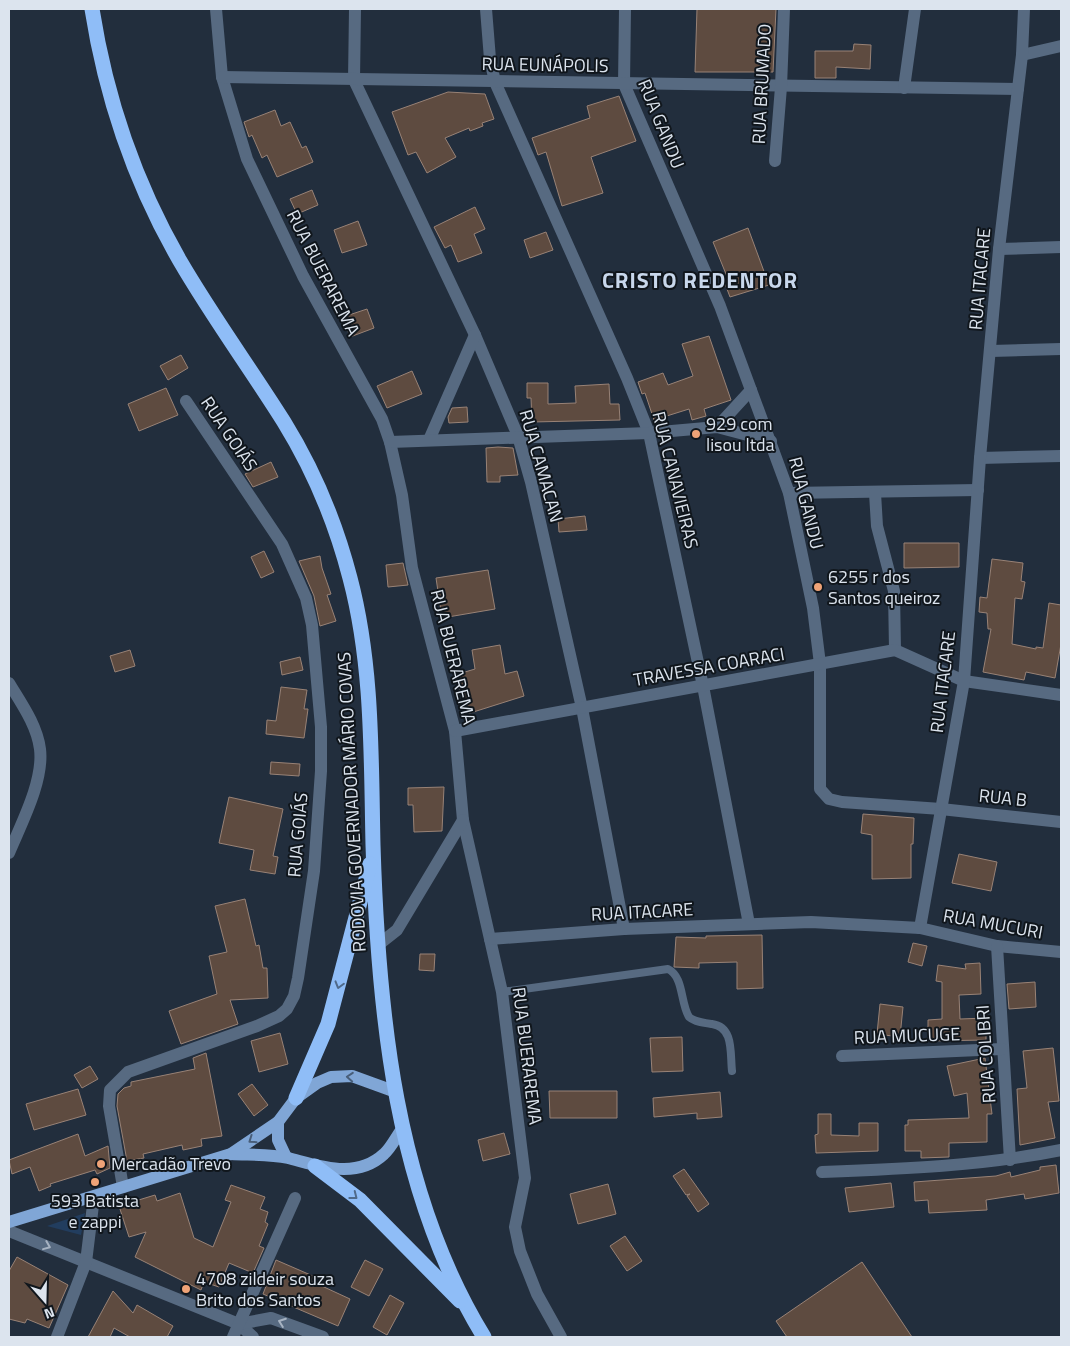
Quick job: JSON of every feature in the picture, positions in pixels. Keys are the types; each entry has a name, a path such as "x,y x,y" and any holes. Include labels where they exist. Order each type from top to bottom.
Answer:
{"highway":[{"name":"RODOVIA GOVERNADOR MÁRIO COVAS","path":"92,9 97,42 119,127 140,182 180,262 285,424 322,499 339,541 359,618 368,694 378,945 402,1129 418,1186 466,1308 484,1337"},
{"path":"296,1098 328,1024 374,853"},
{"path":"315,1166 360,1200 466,1308"}],"main road":[{"path":"9,1222 231,1154 278,1122 296,1098 317,1083 331,1077 352,1076 396,1092"},
{"path":"278,1122 278,1140 286,1157"},
{"path":"231,1154 286,1157 315,1166 345,1170 364,1166 384,1154 402,1129"}],"street":[{"name":"RUA BUERAREMA","path":"216,9 222,77 234,121 251,167 303,276 382,419 390,442 402,495 412,568 455,731 463,820 502,992 525,1178 515,1227 520,1251 528,1274 561,1337"},
{"name":"RUA CAMACAN","path":"355,9 354,80 475,335 518,436 582,708 624,929"},
{"name":"RUA CANAVIEIRAS","path":"486,9 490,59 495,82 627,378 649,433 704,686 749,924"},
{"name":"RUA GANDU","path":"625,9 624,84 720,306 789,493 813,608 820,664 819,780 824,795 842,802 941,809"},
{"name":"RUA BRUMADO","path":"775,161 782,87 784,9"},
{"path":"904,88 915,9"},
{"name":"RUA ITACARE","path":"490,939 624,929 811,922 920,928 964,681 980,458 999,248 1022,55 1024,9"},
{"path":"1022,55 1061,46"},
{"name":"RUA EUNÁPOLIS","path":"222,77 782,87 1018,89"},
{"path":"999,248 1061,247"},
{"path":"429,440 475,335"},
{"path":"991,351 1061,349"},
{"path":"717,427 751,390"},
{"name":"RUA GOIÁS","path":"123,1187 110,1113 110,1090 128,1072 257,1026 279,1016 287,1009 294,996 298,978 314,871 322,771 321,727 312,625 306,598 282,544 186,401"},
{"path":"390,442 518,436 649,433 717,427 771,441"},
{"path":"980,458 1061,456"},
{"path":"789,493 978,490"},
{"path":"875,493 878,526 894,592 895,650 964,681 1061,695"},
{"name":"TRAVESSA COARACI","path":"455,731 895,650"},
{"path":"9,683 35,731 40,750 39,774 9,853"},
{"name":"RUA B","path":"941,809 1061,822"},
{"path":"378,945 397,930 463,820"},
{"name":"RUA MUCURI","path":"920,928 997,946 1061,952"},
{"name":"RUA COLIBRI","path":"997,946 1010,1160"},
{"name":"RUA MUCUGE","path":"842,1056 1002,1049"},
{"path":"822,1172 911,1169 1010,1160 1061,1150"},
{"path":"56,1337 86,1262 94,1197"},
{"path":"233,1337 295,1198"},
{"path":"9,1231 239,1324 253,1337"},
{"path":"239,1324 271,1318 323,1337"}],"lane":[{"path":"502,992 668,969 674,972 679,982 688,1017 692,1020 720,1025 725,1028 728,1035 732,1071"}],"shaded area":[{"path":"85,1213 81,1235 47,1226"}],"building":[{"path":"697,9 776,9 773,72 695,72"},
{"path":"854,44 871,45 870,69 836,67 836,78 815,78 815,51 853,51"},
{"path":"448,92 485,94 494,119 482,123 483,126 470,131 469,128 445,138 456,157 427,173 416,152 408,155 392,112"},
{"path":"619,96 636,141 591,157 603,193 562,206 546,152 538,155 532,138 590,118 587,106"},
{"path":"275,110 281,126 290,122 302,148 306,146 313,162 277,177 267,155 262,158 252,135 249,137 244,122"},
{"path":"312,190 318,205 297,214 290,199"},
{"path":"475,207 485,229 474,234 482,253 458,262 451,245 445,248 434,227"},
{"path":"358,221 367,245 342,253 334,230"},
{"path":"748,228 769,285 730,297 724,281 728,279 713,242"},
{"path":"546,232 553,250 530,258 524,240"},
{"path":"367,309 374,328 350,337 343,317"},
{"path":"709,336 731,400 704,409 706,416 692,420 689,409 654,420 645,393 642,394 638,382 663,373 668,385 693,376 682,344"},
{"path":"181,355 188,368 168,380 160,366"},
{"path":"412,371 422,394 387,408 377,386"},
{"path":"527,383 548,383 548,404 576,403 575,386 609,384 610,404 619,404 620,420 532,422 531,398 527,398"},
{"path":"166,388 178,415 139,431 128,404"},
{"path":"467,407 468,422 449,423 448,417 452,408"},
{"path":"486,448 513,448 518,475 500,476 500,482 487,482"},
{"path":"271,462 278,477 253,487 245,474"},
{"path":"585,516 587,530 559,532 558,519"},
{"path":"904,543 959,543 959,567 904,568"},
{"path":"264,551 274,572 261,578 251,557"},
{"path":"320,556 331,594 327,595 336,621 320,626 314,596 299,561"},
{"path":"992,559 1023,563 1021,581 1025,582 1022,599 1015,598 1012,644 1036,649 1036,647 1043,648 1049,603 1061,605 1061,644 1055,678 1026,672 1024,680 983,672 991,629 988,629 987,613 979,612 980,597 987,598"},
{"path":"403,563 408,585 388,587 386,565"},
{"path":"488,570 495,609 442,618 436,578"},
{"path":"500,645 505,674 517,671 524,696 467,714 455,675 475,669 472,650"},
{"path":"130,650 135,666 115,672 110,656"},
{"path":"300,657 303,670 282,675 280,662"},
{"path":"281,687 307,690 304,709 308,709 304,738 266,734 267,720 276,721"},
{"path":"271,762 300,764 299,776 270,774"},
{"path":"444,787 442,831 414,832 413,805 408,805 408,788"},
{"path":"229,797 283,809 273,856 278,857 275,874 250,870 254,850 219,843"},
{"path":"863,814 914,818 913,844 911,844 911,878 872,879 872,835 861,833"},
{"path":"959,854 997,862 991,891 952,883"},
{"path":"245,899 256,946 259,945 263,968 267,968 268,998 230,1000 238,1024 181,1044 169,1011 217,994 209,956 227,952 215,906"},
{"path":"762,935 763,988 737,989 737,962 699,963 699,968 674,967 676,937 706,938 706,936"},
{"path":"913,943 927,946 922,966 908,962"},
{"path":"420,954 435,954 434,971 419,970"},
{"path":"980,963 981,994 959,995 960,1019 986,1018 986,1040 928,1041 928,1020 942,1019 942,982 936,981 938,965 966,969 965,964"},
{"path":"1035,982 1036,1007 1009,1009 1007,984"},
{"path":"880,1004 903,1007 900,1037 877,1034"},
{"path":"280,1033 288,1064 259,1072 251,1041"},
{"path":"682,1037 683,1071 652,1072 650,1038"},
{"path":"1053,1048 1059,1101 1048,1102 1055,1138 1020,1145 1017,1089 1027,1088 1023,1051"},
{"path":"206,1053 222,1136 201,1139 202,1146 183,1150 182,1145 143,1154 144,1158 127,1161 117,1106 118,1094 124,1088 131,1086 131,1082 195,1069 193,1058"},
{"path":"985,1058 992,1114 987,1114 987,1142 949,1143 949,1157 921,1158 921,1151 905,1151 905,1125 908,1125 908,1120 969,1118 967,1093 954,1096 947,1066"},
{"path":"90,1066 98,1079 82,1088 74,1075"},
{"path":"252,1084 268,1105 254,1116 238,1094"},
{"path":"78,1089 86,1115 34,1130 26,1104"},
{"path":"549,1091 617,1091 617,1118 550,1118"},
{"path":"720,1092 722,1117 697,1119 697,1113 654,1117 653,1098"},
{"path":"818,1114 831,1114 831,1135 859,1136 859,1123 878,1123 878,1151 816,1153 815,1135 818,1134"},
{"path":"504,1133 510,1154 483,1161 478,1140"},
{"path":"78,1134 85,1156 108,1146 110,1168 97,1174 95,1170 50,1184 51,1186 39,1191 30,1167 12,1174 9,1160"},
{"path":"1056,1165 1059,1193 1025,1199 1024,1194 986,1200 987,1210 929,1213 928,1200 915,1201 914,1182 996,1176 1010,1172 1011,1177 1040,1170 1040,1167"},
{"path":"684,1169 709,1204 698,1212 687,1196 690,1194 686,1195 673,1176"},
{"path":"891,1183 894,1207 849,1212 845,1188"},
{"path":"608,1184 616,1214 578,1224 570,1194"},
{"path":"231,1185 265,1197 260,1209 268,1212 265,1222 268,1224 259,1246 264,1248 253,1273 229,1263 219,1287 204,1282 201,1290 135,1257 146,1232 129,1237 119,1206 155,1195 157,1201 180,1193 194,1238 213,1247 231,1202 225,1200"},
{"path":"625,1236 642,1261 627,1271 610,1246"},
{"path":"17,1257 68,1285 49,1328 27,1319 25,1323 9,1319 9,1271"},
{"path":"276,1260 313,1276 311,1281 350,1299 338,1326 263,1294"},
{"path":"365,1260 383,1269 369,1296 351,1287"},
{"path":"862,1262 912,1337 787,1337 776,1321"},
{"path":"113,1291 133,1313 137,1305 173,1326 167,1337 130,1337 114,1328 110,1337 88,1337"},
{"path":"390,1295 404,1303 387,1335 373,1327"}],"place":[{"name":"929 com lisou ltda","path":"696,434"},
{"name":"6255 r dos Santos queiroz","path":"818,587"},
{"name":"Mercadão Trevo","path":"101,1164"},
{"name":"593 Batista e zappi","path":"95,1182"},
{"name":"4708 zildeir souza Brito dos Santos","path":"186,1289"}],"district":[{"name":"CRISTO REDENTOR","path":"700,280"}]}
